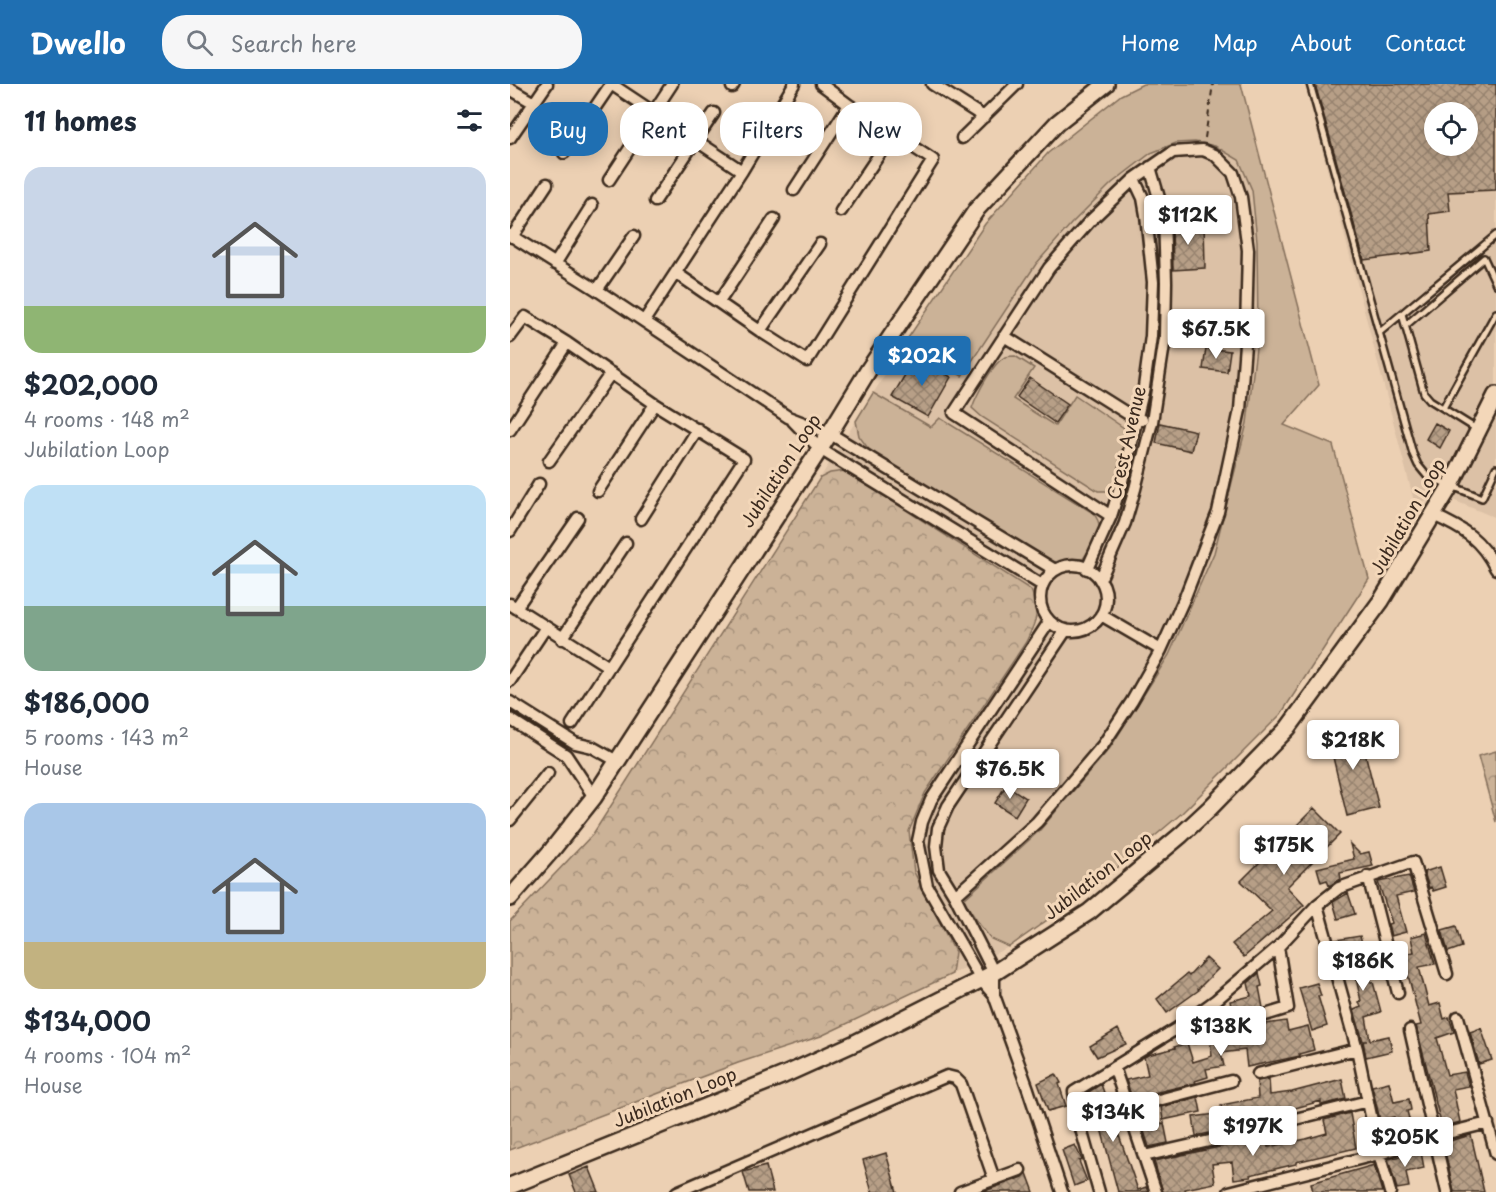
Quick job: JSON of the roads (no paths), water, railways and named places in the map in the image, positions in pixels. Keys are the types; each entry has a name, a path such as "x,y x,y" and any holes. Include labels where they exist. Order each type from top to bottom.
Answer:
{"main road":[{"name":"Jubilation Loop","path":"510,898 594,797 820,449 869,369 977,208 1058,123 1100,86"},
{"name":"Jubilation Loop","path":"510,1186 784,1075 855,1043 981,981 1089,912 1210,808 1288,728 1375,610 1451,485 1496,395"}],"street":[{"path":"535,102 546,84"},
{"path":"599,102 611,84 637,102"},
{"path":"660,102 672,84"},
{"path":"644,321 742,171 794,84"},
{"path":"821,84 845,102"},
{"path":"932,84 984,117"},
{"path":"962,138 1017,84"},
{"path":"510,89 532,102"},
{"path":"510,138 528,112"},
{"path":"708,121 714,112"},
{"path":"794,190 836,125"},
{"path":"708,149 742,171"},
{"path":"955,896 1037,822 1103,745 1132,701 1161,650 1185,597 1218,512 1240,410 1246,331 1248,250 1241,197 1233,173 1215,155 1203,150 1173,152 1134,179 1089,222 1049,268 954,413 1111,516"},
{"path":"676,273 807,361 933,160 922,153"},
{"path":"609,180 625,156"},
{"path":"655,201 685,156"},
{"path":"841,211 878,156"},
{"name":"Crest Avenue","path":"1100,580 1125,523 1152,422 1165,338 1164,215 1150,167"},
{"name":"Crest Avenue","path":"1087,569 1111,516 1122,481 1144,387 1151,336 1153,282 1146,215 1143,198 1134,179"},
{"path":"547,184 511,236 597,290 788,417 820,449 1042,585"},
{"path":"555,264 592,205"},
{"path":"719,302 774,219"},
{"path":"597,290 634,236"},
{"path":"760,331 820,244"},
{"path":"512,331 525,317 655,404 744,459 572,724"},
{"path":"1004,336 1136,419 1152,422"},
{"path":"510,430 567,343"},
{"path":"549,461 611,373"},
{"path":"598,490 655,404"},
{"path":"788,417 829,433 1055,570"},
{"path":"640,519 698,429"},
{"path":"510,531 539,484"},
{"path":"1433,515 1459,526 1486,550 1496,569"},
{"path":"578,518 513,606 609,667"},
{"path":"562,639 626,543"},
{"path":"1065,566 1076,566 1087,569 1100,580 1106,597 1101,615 1095,623 1076,631 1066,630 1049,622 1040,605 1040,595 1042,585 1055,570 1065,566"},
{"path":"1101,615 1161,650"},
{"path":"994,995 981,981 927,886 918,841 922,822 931,800 1049,622"},
{"path":"510,681 546,627"},
{"path":"1062,1192 994,995 994,973 955,896 939,870 936,846 938,828 948,806 1066,630"},
{"path":"510,702 575,744 592,747 617,761"},
{"path":"510,719 566,755 594,797"},
{"path":"566,755 575,744"},
{"path":"510,820 548,773"},
{"path":"1099,1192 1081,1129 1074,1092 1176,1029 1216,1000 1278,947 1317,905 1339,888 1413,862 1447,974"},
{"path":"1368,876 1398,993"},
{"path":"1317,905 1357,1049 1379,1154 1390,1192"},
{"path":"1176,1029 1185,1035 1194,1037 1288,1008 1278,947"},
{"path":"1458,1017 1496,1154"},
{"path":"1410,1030 1448,1192"},
{"path":"1258,1074 1357,1049"},
{"path":"1114,1067 1156,1192"},
{"path":"677,1192 947,1076 955,1078 962,1084 994,1179"},
{"path":"1128,1108 1231,1081"},
{"path":"1275,1124 1368,1101"},
{"path":"1229,1192 1379,1154 1488,1123"},
{"path":"1144,1156 1240,1134"},
{"path":"960,1192 1020,1170"}],"lane":[{"path":"1310,84 1413,454 1418,465 1427,476 1482,498 1496,468"},
{"path":"1380,332 1496,235"},
{"path":"1405,326 1485,258 1496,284"},
{"path":"1443,408 1496,313"},
{"path":"1402,314 1424,393 1430,400 1478,430"}]}
